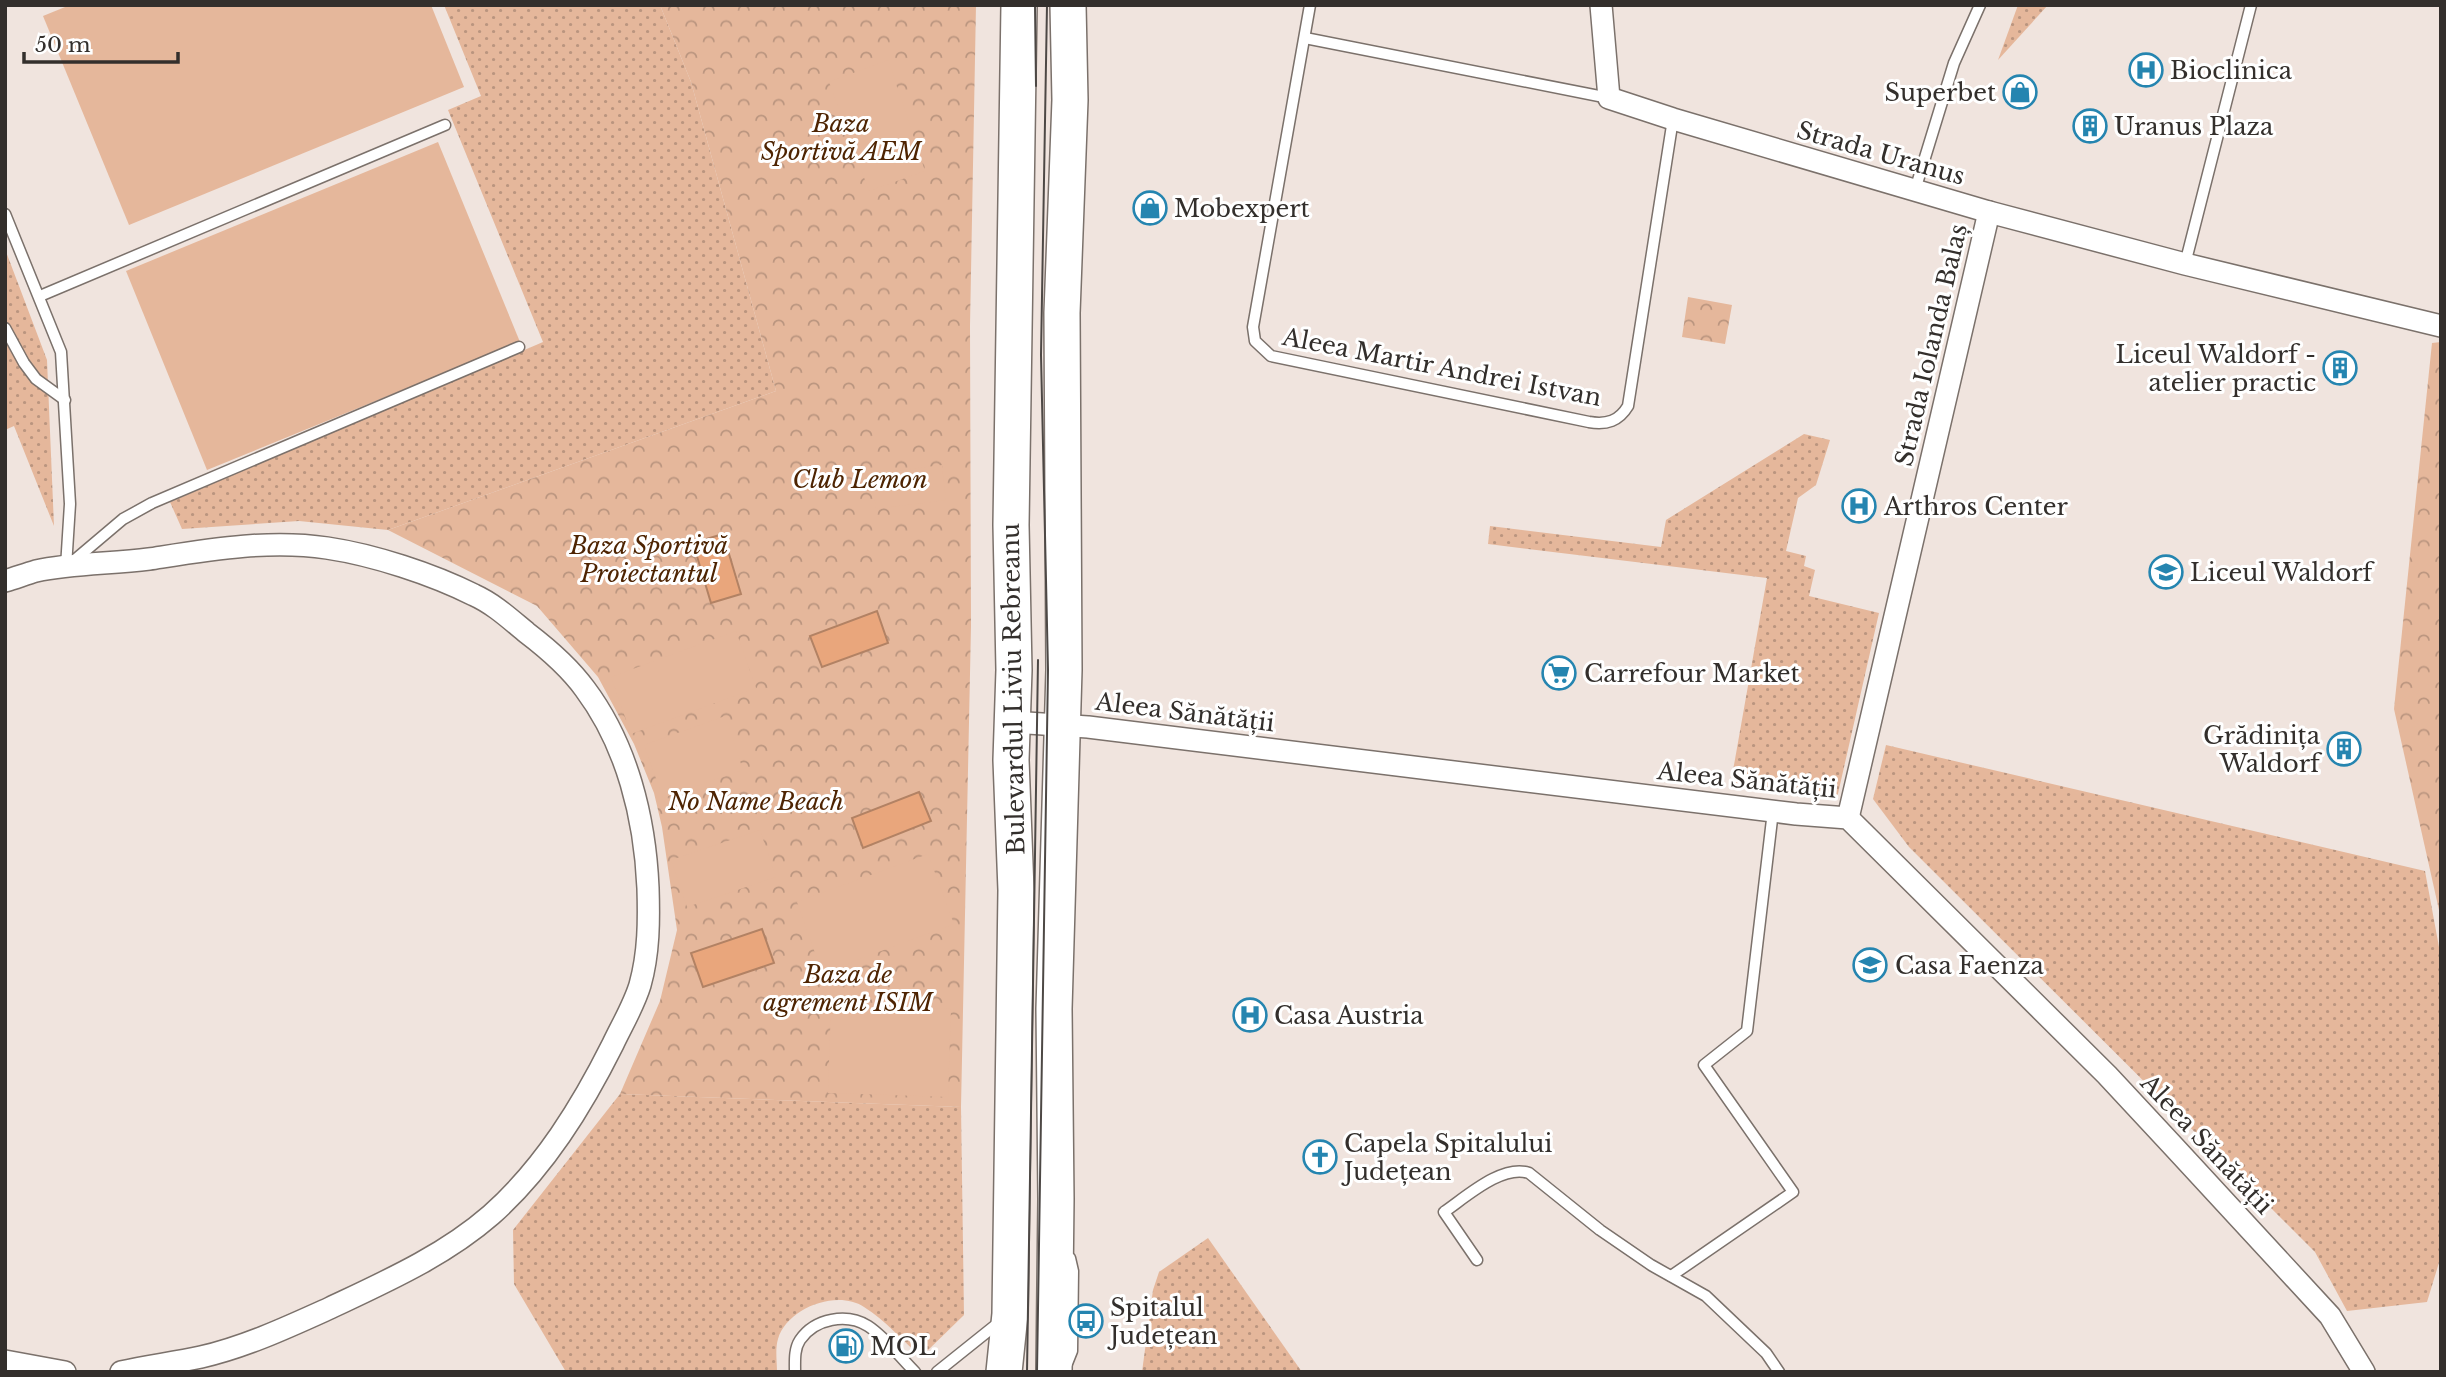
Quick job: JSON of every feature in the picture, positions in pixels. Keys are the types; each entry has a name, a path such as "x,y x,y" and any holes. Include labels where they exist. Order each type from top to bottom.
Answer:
{"main road":[{"name":"Bulevardul Liviu Rebreanu","path":"1004,1372 1010,1314 1016,890 1011,761 1019,5"},
{"name":"Bulevardul Liviu Rebreanu","path":"1054,1372 1054,1009 1063,725 1062,313 1070,100 1068,5"}],"street":[{"path":"1601,5 1609,97"},
{"name":"Strada Uranus","path":"1609,97 1673,119 1989,212 2185,264 2441,326"},
{"name":"Strada Iolanda Balaș","path":"1849,818 1989,212"},
{"path":"5,582 37,571 112,564 234,547 305,546 358,554 412,570 475,595 509,617 546,646 585,688 606,723 624,762 640,820 648,877 648,941 640,986 577,1110 532,1173 490,1216 450,1245 407,1270 281,1331 201,1357 121,1372"},
{"name":"Aleea Sănătății","path":"1012,722 1063,725 1849,818 2097,1066 2174,1147 2330,1316 2364,1372"},
{"path":"5,1362 65,1372"}],"lane":[{"name":"Aleea Martir Andrei Istvan","path":"1310,5 1254,327 1255,341 1271,356 1589,422 1603,424 1622,416 1628,405 1673,119"},
{"path":"1915,190 1954,63 1980,5"},
{"path":"2185,264 2250,5"},
{"name":"Strada Uranus","path":"1305,38 1609,97"},
{"path":"40,296 445,125"},
{"path":"5,214 61,352 70,505 66,567"},
{"path":"5,328 36,379 65,400"},
{"path":"66,567 123,519 152,503 519,347"},
{"path":"1671,1276 1793,1192 1704,1065 1747,1031 1773,811"},
{"path":"1478,1260 1444,1212 1502,1174 1521,1170 1529,1173 1600,1230 1706,1296 1766,1353 1779,1372"},
{"path":"1056,1199 1073,1271 1072,1351 1063,1372"},
{"path":"937,1372 1010,1314"},
{"path":"795,1372 797,1348 806,1333 818,1324 844,1318 857,1320 871,1328 915,1372"}],"green space":[{"path":"70,5 431,5 464,87 129,225 43,16"},
{"path":"444,5 660,5 691,82 776,391 388,530 299,521 182,529 170,502 543,342 448,110 481,96"},
{"path":"660,5 976,5 970,326 971,626 961,1107 620,1094 660,1001 677,930 662,827 654,793 634,744 598,677 537,606 388,530 776,391 691,82"},
{"path":"2018,5 2048,5 1998,60"},
{"path":"888,60 925,171 869,191 829,82"},
{"path":"438,142 520,342 207,470 126,271"},
{"path":"5,249 47,360 54,526 14,426 5,430"},
{"path":"1688,297 1732,305 1725,344 1682,337"},
{"path":"2441,342 2441,919 2394,709 2432,343"},
{"path":"1804,434 1830,440 1816,485 1798,498 1786,551 1806,556 1804,566 1815,570 1809,596 1879,613 1837,798 1731,782 1767,578 1488,544 1490,526 1661,547 1666,520"},
{"path":"942,465 946,500 876,509 871,474"},
{"path":"736,631 756,688 631,734 611,677"},
{"path":"725,716 743,770 663,798 644,745"},
{"path":"1886,745 2425,871 2441,958 2441,1256 2427,1302 2347,1311 2315,1252 1909,847 1873,799"},
{"path":"760,830 776,877 687,907 671,860"},
{"path":"928,854 954,924 822,973 797,902"},
{"path":"831,1005 951,1009 948,1097 828,1093"},
{"path":"620,1094 961,1107 964,1315 921,1357 872,1312 853,1302 840,1300 814,1305 791,1318 778,1339 777,1372 566,1372 514,1284 513,1230"},
{"path":"1208,1238 1302,1372 1142,1372 1153,1290 1159,1272"}],"shaded area":[{"path":"723,534 741,594 711,603 693,543"},
{"path":"877,611 888,643 822,667 810,636"},
{"path":"919,792 931,821 863,848 852,818"},
{"path":"762,929 774,963 703,987 691,953"}],"tram line":[{"path":"1035,5 1036,86"},
{"path":"1037,1372 1048,670 1041,355 1047,5"},
{"path":"1027,1372 1038,660"}],"place":[{"name":"Bioclinica","path":"2146,70"},
{"name":"Superbet","path":"2020,92"},
{"name":"Uranus Plaza","path":"2090,126"},
{"name":"Mobexpert","path":"1150,208"},
{"name":"Liceul Waldorf - atelier practic","path":"2340,368"},
{"name":"Arthros Center","path":"1859,506"},
{"name":"Liceul Waldorf","path":"2166,572"},
{"name":"Carrefour Market","path":"1559,673"},
{"name":"Grădinița Waldorf","path":"2344,749"},
{"name":"Casa Faenza","path":"1870,965"},
{"name":"Casa Austria","path":"1250,1015"},
{"name":"Capela Spitalului Județean","path":"1320,1157"},
{"name":"Spitalul Județean","path":"1086,1321"},
{"name":"MOL","path":"846,1346"}],"park label":[{"name":"Baza Sportivă AEM","path":"841,137"},
{"name":"Club Lemon","path":"860,479"},
{"name":"Baza Sportivă Proiectantul","path":"649,559"},
{"name":"No Name Beach","path":"756,801"},
{"name":"Baza de agrement ISIM","path":"848,988"}]}
